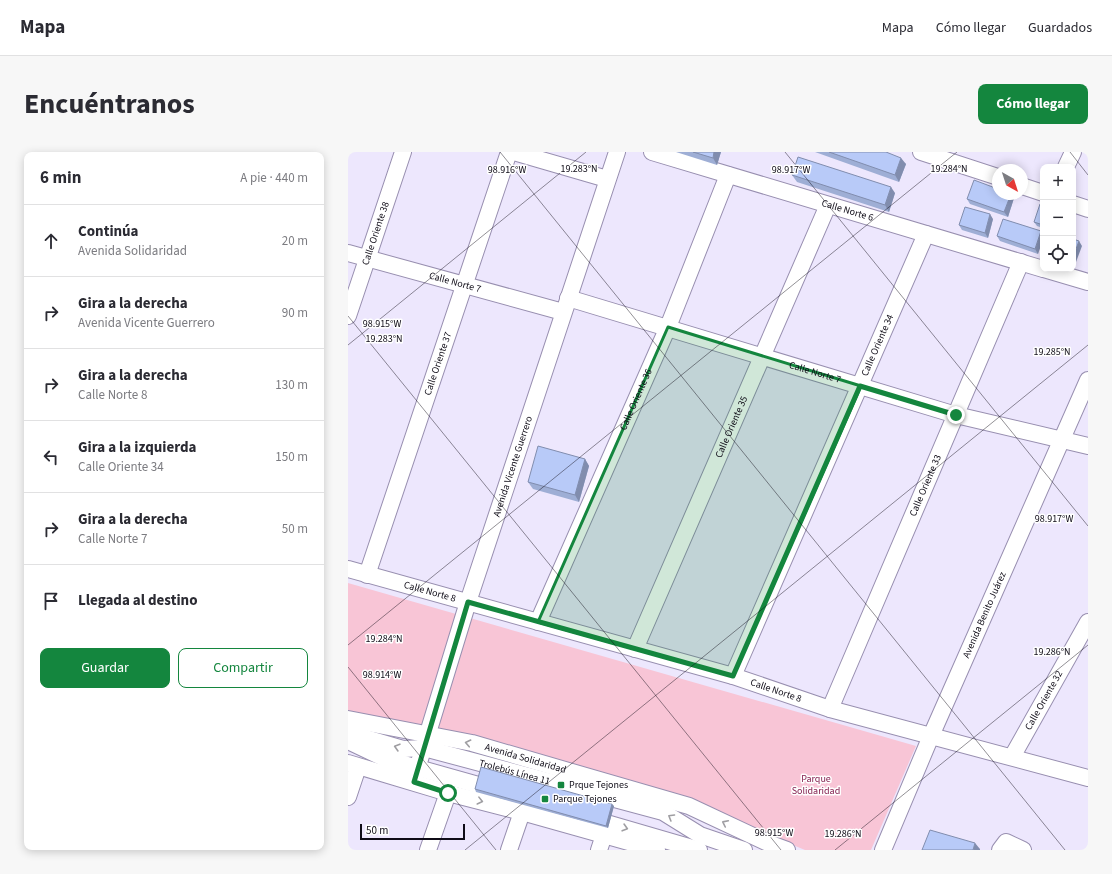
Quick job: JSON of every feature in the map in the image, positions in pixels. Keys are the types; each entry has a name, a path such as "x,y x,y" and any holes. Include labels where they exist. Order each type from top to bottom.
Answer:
{"street":[{"name":"Calle Oriente 38","path":"348,316 402,152"},
{"name":"Calle Oriente 37","path":"367,575 509,152"},
{"path":"514,152 607,179"},
{"name":"Avenida Vicente Guerrero","path":"416,775 468,602 565,305 617,152"},
{"name":"Calle Norte 6","path":"652,152 1040,268"},
{"path":"922,152 958,157 992,175"},
{"path":"1067,164 1073,152"},
{"name":"Calle Oriente 36","path":"538,622 668,327 728,175"},
{"path":"1028,188 1040,192"},
{"name":"Calle Oriente 35","path":"635,649 764,357 828,205"},
{"path":"1076,205 1088,209"},
{"name":"Calle Oriente 34","path":"733,676 926,234"},
{"name":"Calle Norte 7","path":"348,253 465,285 668,327 956,415 1088,446"},
{"name":"Calle Oriente 33","path":"830,710 1021,262"},
{"name":"Calle Norte 6","path":"1054,272 1088,282"},
{"name":"Avenida Benito Juárez","path":"884,850 931,736 1088,380"},
{"name":"Calle Norte 8","path":"348,569 733,676 830,710 1088,778"},
{"name":"Calle Oriente 32","path":"1012,757 1088,622"},
{"name":"Avenida Solidaridad","path":"348,719 426,741 472,743 689,806 786,850"},
{"name":"Trolebús Línea 11","path":"348,733 404,749 426,741 663,812 700,835 744,850"},
{"path":"348,741 386,759 448,793 522,812 602,843 657,850"},
{"path":"348,797 353,765 416,775 699,850"},
{"path":"428,850 448,793"},
{"path":"509,850 522,812"},
{"path":"1000,850 1006,842 1023,850"}],"highlighted area":[{"path":"668,327 861,386 733,676 538,622"}],"green space":[{"name":"Parque Solidaridad","path":"348,583 916,746 871,850 805,850 771,836 348,715"}],"building":[{"path":"693,152 714,152 713,158"},
{"path":"829,152 886,152 901,158 895,175"},
{"path":"798,157 891,187 885,205 792,175"},
{"path":"974,180 992,187 992,200 1009,200 1004,212 967,199"},
{"path":"1040,204 1040,224 1034,222"},
{"path":"965,207 990,214 985,233 959,225"},
{"path":"1003,219 1040,231 1035,249 997,236"},
{"path":"1076,240 1079,241 1076,249"},
{"path":"538,446 585,459 575,495 528,482"},
{"name":"Parque Tejones","path":"481,767 612,804 606,826 475,789"},
{"path":"930,830 975,843 973,850 922,850"}],"place":[{"name":"Prque Tejones","path":"561,785"},
{"name":"Parque Tejones","path":"545,799"}],"route":[{"path":"448,793 414,782 468,602 733,676 860,386 956,415"}]}
